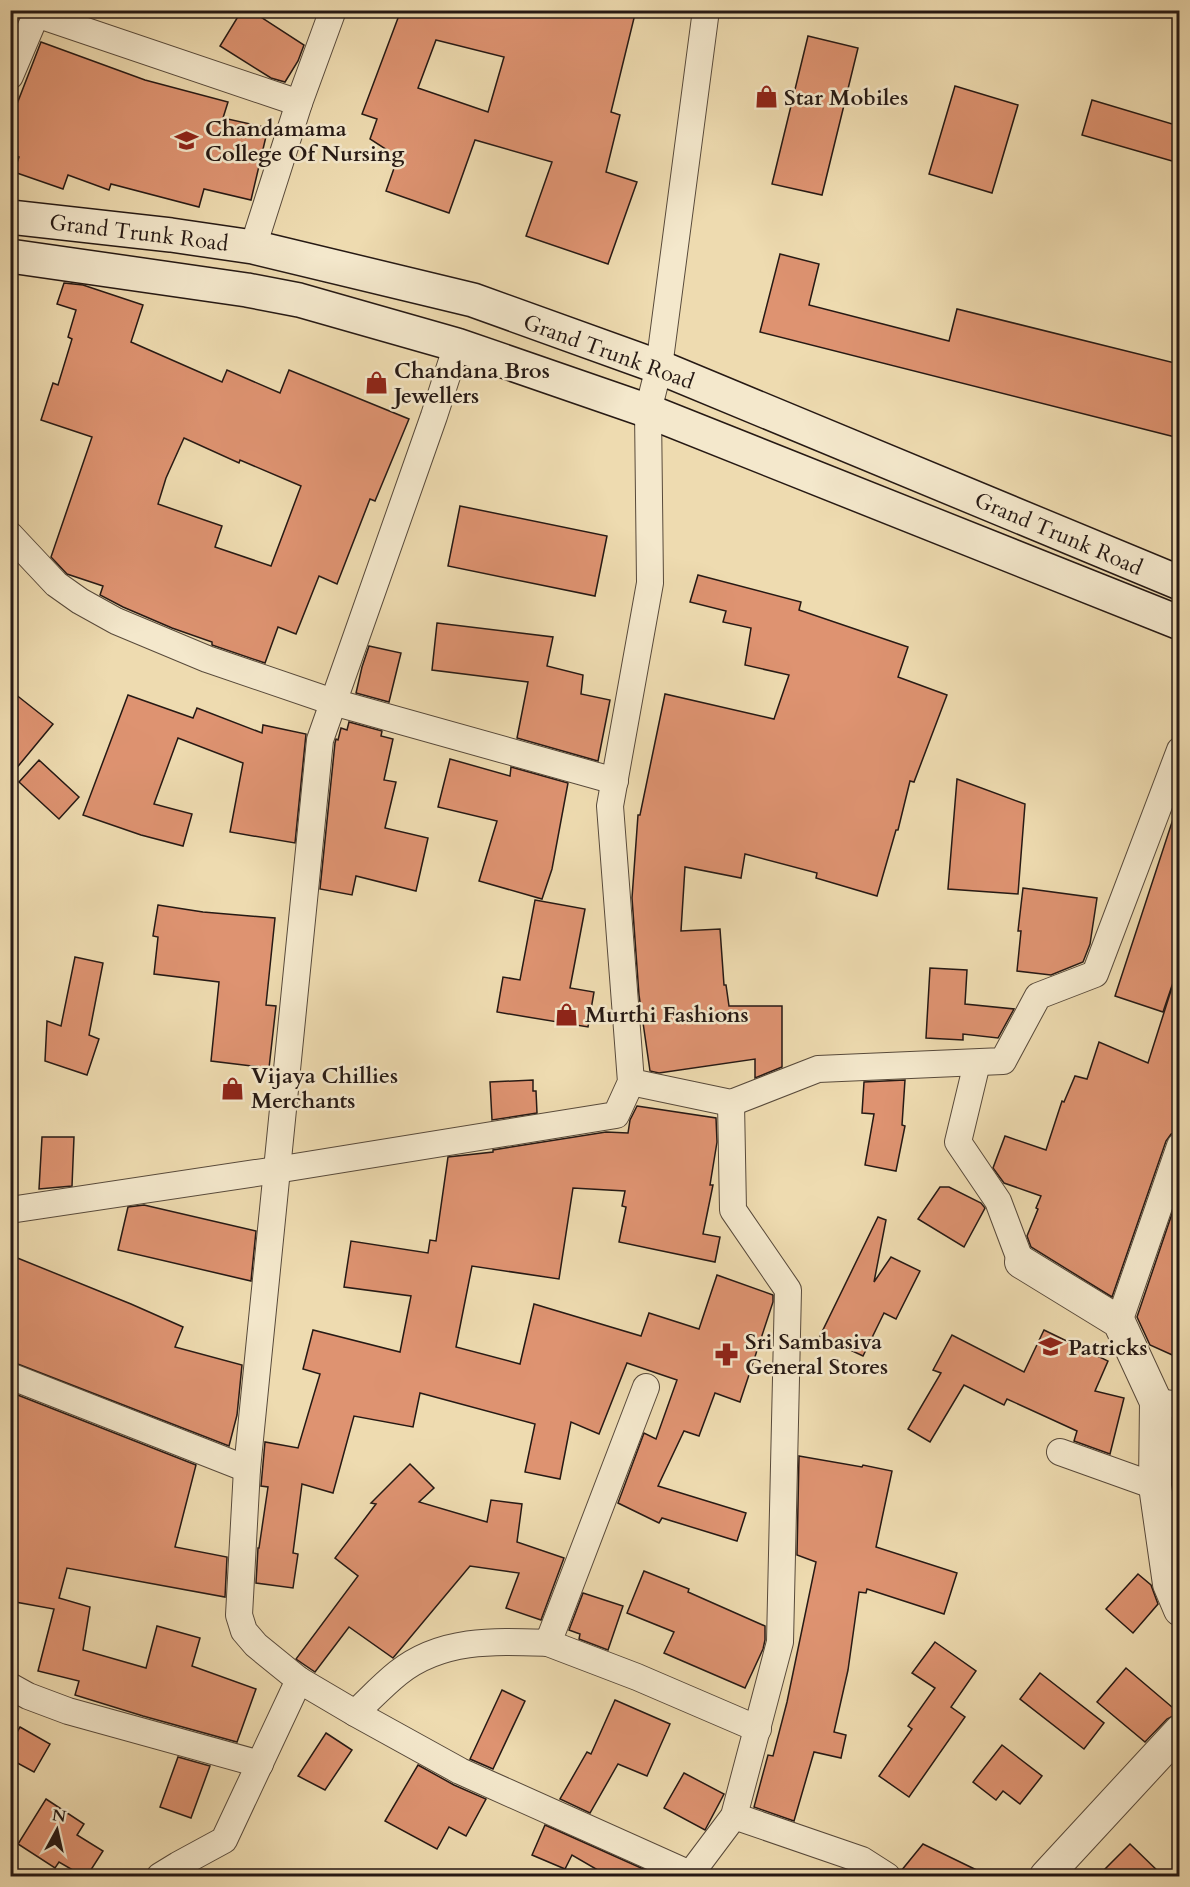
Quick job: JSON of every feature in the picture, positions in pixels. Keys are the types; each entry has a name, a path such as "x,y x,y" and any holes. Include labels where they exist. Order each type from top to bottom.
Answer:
{"main road":[{"name":"Grand Trunk Road","path":"10,216 254,247 473,300 659,367 1179,583"},
{"name":"Grand Trunk Road","path":"10,256 299,300 457,345 648,411 1179,623"}],"street":[{"path":"254,247 298,103 333,10"},
{"path":"10,1210 616,1115 631,1082 610,806 650,583 648,411 659,367 706,10"},
{"path":"10,76 35,12 298,103"},
{"path":"457,345 320,740 247,1469 239,1615 244,1631 256,1645 299,1680 355,1713 460,1772 690,1875 734,1816 780,1642 788,1290 733,1210 731,1103"},
{"path":"10,535 56,584 80,601 116,621 207,659 333,702 615,780"},
{"path":"631,1082 731,1103 818,1069 1003,1061 1038,996 1095,974 1179,750"},
{"path":"977,1063 958,1142 998,1201 1021,1262 1119,1322 1168,1404 1155,1486 1169,1584 1179,1610"},
{"path":"1119,1322 1179,1146"},
{"path":"10,1376 247,1469"},
{"path":"548,1643 646,1387"},
{"path":"1060,1452 1155,1486"},
{"path":"355,1713 399,1672 427,1655 459,1645 494,1641 548,1643 637,1677 758,1729"},
{"path":"178,1873 224,1840 299,1680"},
{"path":"10,1686 58,1708 260,1764"},
{"path":"1046,1876 1179,1731"},
{"path":"734,1816 862,1860 887,1876"}],"building":[{"path":"242,10 250,10 304,45 298,61 285,82 271,78 220,46"},
{"path":"401,10 636,10 611,112 620,115 606,172 637,182 608,264 526,236 552,162 475,140 449,213 386,191 398,157 370,139 377,119 362,114","holes":["436,40 504,57 488,112 418,88"]},
{"path":"808,36 858,48 822,195 772,184"},
{"path":"41,42 145,80 228,102 223,118 268,128 251,200 204,189 199,207 111,184 109,190 68,175 63,189 14,172 19,157 10,154 10,122"},
{"path":"955,86 1018,105 992,193 929,174"},
{"path":"1092,100 1179,126 1179,163 1082,135"},
{"path":"780,254 819,264 809,305 949,341 957,309 1179,364 1179,438 760,332"},
{"path":"64,283 83,285 143,305 131,342 222,382 227,370 280,393 289,370 409,419 375,501 370,499 337,584 319,576 296,634 278,627 265,663 212,645 212,642 123,607 100,595 103,586 67,574 51,557 92,437 41,420 53,383 58,385 72,339 68,337 76,310 57,304","holes":["184,438 239,463 240,460 301,486 271,566 215,547 222,526 158,504 166,478"]},
{"path":"460,506 607,536 595,596 448,566"},
{"path":"698,575 801,602 799,610 908,647 898,677 947,695 914,782 910,781 898,830 896,830 877,896 816,878 817,873 745,854 741,878 685,867 681,931 720,929 724,985 726,985 729,1006 782,1006 782,1067 755,1078 755,1059 659,1073 650,1071 639,995 632,898 638,815 640,815 665,694 774,719 789,675 745,665 751,628 723,622 726,611 690,602"},
{"path":"437,623 553,637 547,666 583,675 581,694 610,700 598,761 517,738 528,682 432,670"},
{"path":"369,646 401,653 389,702 356,693"},
{"path":"10,690 53,724 10,776"},
{"path":"128,695 193,718 197,708 262,733 263,725 306,734 295,843 230,832 243,763 178,738 154,804 192,814 183,846 141,835 83,815"},
{"path":"349,722 382,731 381,736 393,739 384,780 396,782 385,828 428,838 416,891 356,876 352,895 320,889 335,743 341,728 347,730"},
{"path":"450,759 510,776 511,767 568,783 552,869 542,899 479,881 497,821 438,807"},
{"path":"39,760 79,797 59,819 19,782"},
{"path":"957,779 1025,804 1018,894 948,889"},
{"path":"1174,816 1179,817 1179,965 1163,1012 1115,996"},
{"path":"1023,888 1097,898 1090,944 1083,962 1051,975 1017,971 1021,931 1018,931"},
{"path":"535,900 585,909 570,988 594,992 588,1027 497,1012 503,977 520,980"},
{"path":"158,905 203,912 275,918 266,1005 276,1006 269,1068 211,1061 219,982 154,974 158,937 153,936"},
{"path":"75,957 103,963 89,1035 99,1039 87,1075 45,1061 47,1021 61,1026"},
{"path":"930,968 967,970 965,1004 1014,1009 998,1038 963,1034 963,1040 926,1038"},
{"path":"1174,981 1179,982 1179,1131 1171,1134 1166,1141 1112,1297 1031,1247 1027,1236 1041,1196 1004,1183 993,1168 1005,1136 1046,1150 1062,1101 1064,1102 1075,1076 1087,1079 1099,1042 1148,1063"},
{"path":"533,1080 537,1113 492,1120 490,1082"},
{"path":"905,1080 902,1125 905,1126 896,1171 865,1165 874,1114 862,1113 864,1082"},
{"path":"637,1106 716,1118 717,1142 710,1185 713,1185 703,1234 720,1237 715,1262 619,1242 626,1207 622,1206 625,1191 573,1188 559,1279 472,1266 456,1347 520,1364 534,1304 641,1336 649,1313 699,1329 717,1275 773,1295 773,1302 740,1402 715,1393 699,1436 684,1431 658,1486 746,1513 737,1541 662,1518 659,1523 618,1503 644,1433 656,1439 677,1380 627,1363 599,1434 571,1422 560,1479 525,1472 535,1424 420,1393 413,1427 354,1416 333,1493 302,1484 293,1553 298,1554 293,1588 256,1583 258,1548 268,1487 261,1486 265,1442 298,1448 320,1374 303,1369 313,1330 400,1352 411,1296 344,1287 351,1241 428,1253 430,1240 436,1241 448,1157 493,1152 493,1150 606,1132 628,1133 630,1120"},
{"path":"42,1137 74,1137 72,1186 39,1189"},
{"path":"940,1187 949,1187 981,1203 985,1208 964,1247 918,1219"},
{"path":"1179,1193 1179,1358 1150,1345 1137,1317"},
{"path":"144,1205 256,1231 251,1281 118,1250 128,1207"},
{"path":"878,1217 886,1220 874,1282 891,1257 920,1271 896,1319 884,1313 863,1356 820,1336"},
{"path":"10,1255 183,1327 175,1347 242,1365 237,1415 229,1446 10,1361"},
{"path":"1044,1330 1108,1361 1095,1391 1124,1398 1110,1454 1074,1441 1077,1431 1007,1399 1004,1405 964,1385 930,1442 908,1429 941,1373 933,1370 952,1335 1024,1372"},
{"path":"10,1392 196,1465 175,1547 227,1557 225,1597 67,1568 59,1598 90,1607 83,1650 146,1668 157,1626 200,1638 192,1666 256,1689 237,1742 75,1695 79,1681 38,1671 54,1609 10,1601"},
{"path":"799,1456 892,1471 876,1547 957,1573 944,1614 867,1589 866,1593 859,1592 848,1670 834,1732 846,1735 841,1758 814,1752 794,1821 754,1807 768,1755 773,1756 787,1702 816,1562 797,1555"},
{"path":"410,1464 434,1488 419,1502 487,1522 491,1500 522,1504 517,1542 564,1558 541,1620 506,1608 519,1573 470,1566 393,1658 349,1627 315,1672 296,1659 358,1576 335,1558 376,1504 371,1503"},
{"path":"644,1571 689,1589 688,1592 765,1626 763,1649 745,1688 664,1653 674,1632 627,1613"},
{"path":"1138,1574 1151,1585 1158,1604 1133,1633 1106,1609"},
{"path":"583,1593 623,1606 608,1650 579,1639 580,1634 569,1630"},
{"path":"935,1642 976,1671 951,1707 965,1717 909,1797 879,1776 912,1729 908,1726 935,1688 912,1673"},
{"path":"1126,1668 1179,1713 1167,1719 1145,1742 1097,1702"},
{"path":"1040,1673 1104,1723 1084,1749 1020,1699"},
{"path":"502,1690 525,1701 493,1769 470,1759"},
{"path":"615,1700 670,1724 647,1776 618,1764 590,1813 560,1799 587,1752 591,1754"},
{"path":"20,1727 50,1744 34,1772 10,1759 10,1745"},
{"path":"326,1733 352,1750 325,1790 298,1776"},
{"path":"1002,1745 1042,1776 1020,1804 1003,1791 996,1800 973,1782"},
{"path":"178,1757 210,1766 191,1818 160,1807"},
{"path":"418,1765 486,1799 466,1836 449,1827 437,1849 385,1821"},
{"path":"684,1773 724,1794 705,1830 664,1808"},
{"path":"46,1799 84,1824 77,1835 103,1851 87,1876 59,1862 55,1868 18,1844"},
{"path":"545,1825 659,1876 608,1876 572,1855 565,1869 532,1855"},
{"path":"923,1844 989,1876 902,1876 901,1871"},
{"path":"1130,1844 1163,1876 1098,1876"}],"place":[{"name":"Star Mobiles","path":"766,97"},
{"name":"Chandamama College Of Nursing","path":"187,141"},
{"name":"Chandana Bros Jewellers","path":"376,383"},
{"name":"Murthi Fashions","path":"567,1014"},
{"name":"Vijaya Chillies Merchants","path":"233,1088"},
{"name":"Patricks","path":"1050,1347"},
{"name":"Sri Sambasiva General Stores","path":"727,1354"}]}
